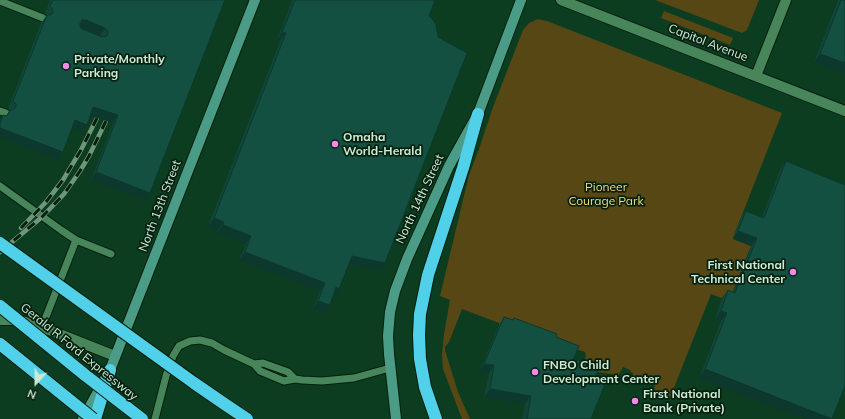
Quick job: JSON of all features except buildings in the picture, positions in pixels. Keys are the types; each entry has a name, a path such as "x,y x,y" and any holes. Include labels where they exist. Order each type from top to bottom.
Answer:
{"highway":[{"path":"434,415 423,381 420,359 419,335 421,308 431,264 463,168 478,114"},
{"path":"0,243 226,406 247,419"},
{"name":"Gerald R Ford Expressway","path":"0,306 84,375 142,419"},
{"path":"0,344 94,419 110,370"}],"main road":[{"name":"North 13th Street","path":"83,419 110,370 255,0"},
{"name":"North 14th Street","path":"396,419 388,343 388,325 395,291 405,264 444,176 478,114 521,0"}],"street":[{"name":"Capitol Avenue","path":"561,0 845,111"},
{"path":"756,76 786,0"},
{"path":"0,320 18,320 42,327 115,356"}],"lane":[{"path":"0,2 43,18"},
{"path":"0,186 76,240 111,254"},
{"path":"42,327 76,240"},
{"path":"155,419 166,376 173,356 179,346 190,341 200,340 212,343 254,364 263,364 288,372 295,379 302,380 322,381 354,378 390,368"}],"green space":[{"path":"655,0 759,0 747,30 742,33"},
{"path":"664,11 733,38 730,45 661,18"},
{"name":"Pioneer Courage Park","path":"538,19 547,21 782,113 733,238 751,246 729,301 711,294 670,398 654,391 654,379 650,378 651,383 636,376 633,383 633,373 623,367 618,376 598,372 596,366 585,359 585,352 507,328 499,325 499,323 462,309 445,350 458,392 470,419 462,419 443,369 442,354 444,334 450,300 440,296 469,175 493,107 523,30 529,23"}],"railway":[{"path":"21,228 46,202 63,180 81,150 97,118"},
{"path":"0,252 42,217 64,194 89,156 106,121"}],"place":[{"name":"Private/Monthly Parking","path":"66,66"},
{"name":"Omaha World-Herald","path":"335,144"},
{"name":"First National Technical Center","path":"793,272"},
{"name":"FNBO Child Development Center","path":"535,372"},
{"name":"First National Bank (Private)","path":"635,401"}]}
